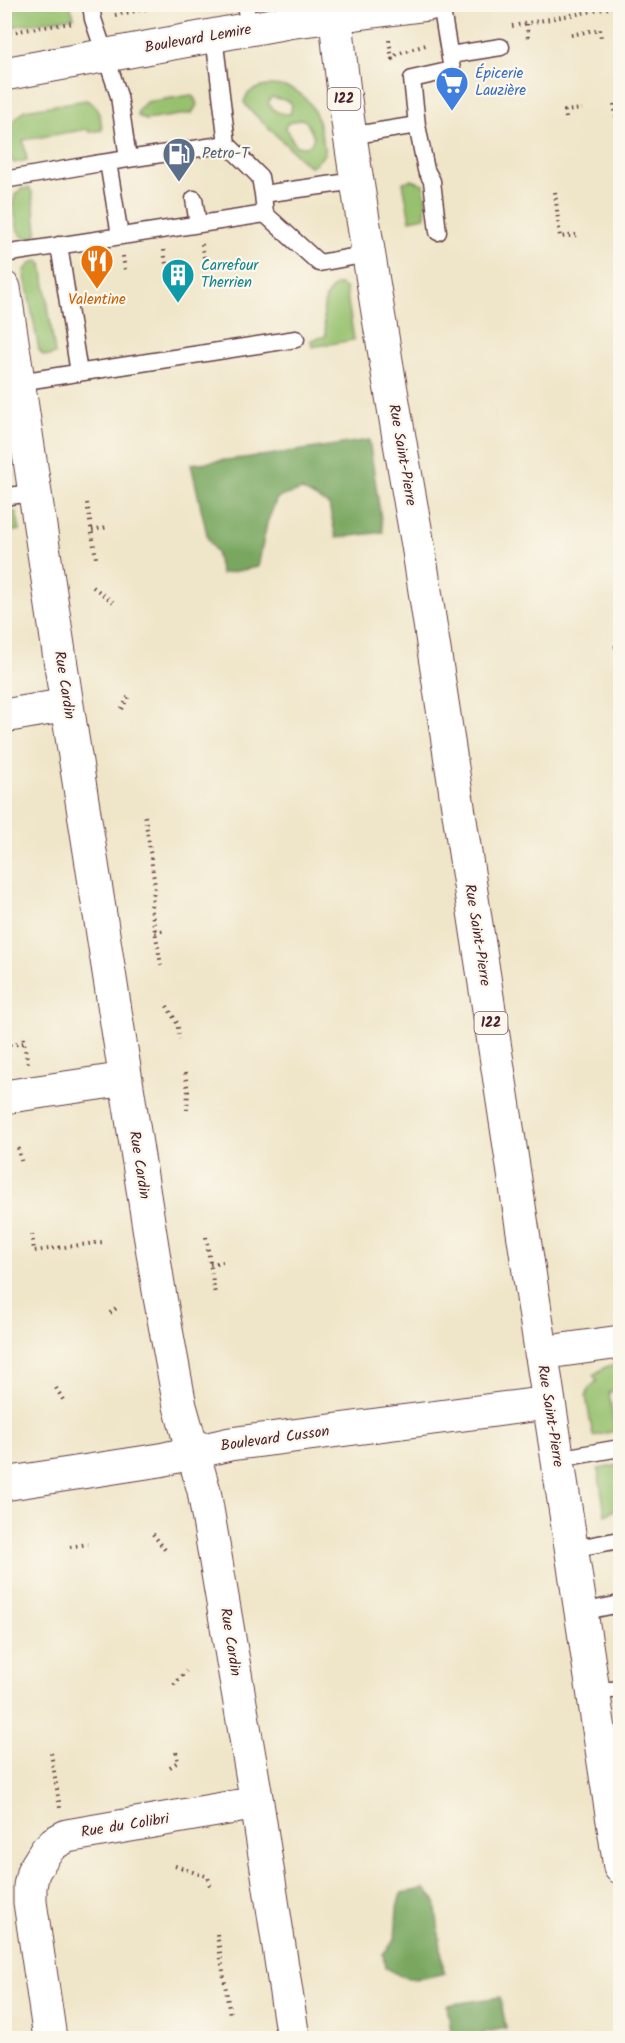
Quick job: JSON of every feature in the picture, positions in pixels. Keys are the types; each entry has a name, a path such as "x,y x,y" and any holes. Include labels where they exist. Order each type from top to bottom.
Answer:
{"street":[{"name":"Boulevard Lemire","path":"4,74 213,36 247,17 429,4"},
{"name":"Rue Saint-Pierre","path":"335,10 349,136 418,545 581,1612 607,1691 621,1867"},
{"name":"Rue Cardin","path":"4,288 19,382 20,495 67,705 161,1302 180,1406 204,1491 293,2038"},
{"path":"4,716 67,705"},
{"path":"4,1097 126,1079"},
{"path":"541,1353 621,1342"},
{"name":"Boulevard Cusson","path":"4,1484 160,1460 230,1444 548,1403"},
{"name":"Rue du Colibri","path":"50,2038 30,1902 33,1872 46,1851 54,1843 67,1836 256,1803"}],"lane":[{"path":"91,4 93,19 119,96 129,159"},
{"path":"438,232 432,181 426,170 417,125 412,79 452,70 441,4"},
{"path":"213,36 227,144 260,177 266,214 319,263 368,254"},
{"path":"450,55 501,47"},
{"path":"349,136 417,125"},
{"path":"4,180 129,159 187,156 227,144"},
{"path":"108,162 120,236"},
{"path":"263,194 356,181"},
{"path":"194,199 198,224"},
{"path":"4,254 266,214"},
{"path":"59,245 79,373"},
{"path":"19,382 297,339"},
{"path":"557,1459 621,1448"},
{"path":"571,1549 621,1540"},
{"path":"581,1612 621,1604"}],"path":[{"path":"113,15 171,4"},
{"path":"504,28 621,6"},
{"path":"4,33 74,22"},
{"path":"527,24 528,40"},
{"path":"571,35 600,29 601,38"},
{"path":"392,60 398,54 410,49"},
{"path":"614,104 618,127 621,127"},
{"path":"566,118 565,111 582,109"},
{"path":"555,192 560,237 577,234"},
{"path":"87,503 96,558"},
{"path":"92,530 108,527"},
{"path":"93,587 113,602"},
{"path":"614,647 621,646"},
{"path":"122,709 128,697"},
{"path":"145,816 155,886 151,908 161,964"},
{"path":"148,843 156,842"},
{"path":"155,932 166,930"},
{"path":"167,1006 177,1023 180,1039"},
{"path":"4,1046 24,1043"},
{"path":"185,1073 188,1092 187,1110"},
{"path":"18,1148 22,1164"},
{"path":"32,1234 34,1251 103,1242"},
{"path":"206,1237 215,1293"},
{"path":"210,1264 223,1262"},
{"path":"110,1313 118,1306"},
{"path":"56,1388 65,1403"},
{"path":"153,1534 166,1551"},
{"path":"70,1546 88,1544"},
{"path":"174,1685 186,1671"},
{"path":"170,1767 178,1762 176,1752"},
{"path":"51,1753 60,1809 57,1815"},
{"path":"175,1866 208,1877 210,1886"},
{"path":"217,1934 230,2015"}],"green space":[{"path":"4,5 70,5 74,17 10,27 5,25"},
{"path":"271,85 296,91 312,107 317,117 325,154 315,164 310,166 305,163 244,102 251,91","holes":["271,97 289,101 292,105 290,114 272,109 268,103","301,119 306,121 314,137 311,144 304,147 296,146 285,127 288,123"]},
{"path":"191,95 197,105 192,113 146,120 138,116 138,111 146,102"},
{"path":"86,100 94,105 98,112 102,130 89,132 88,129 23,140 27,160 14,163 7,148 7,141 10,128 19,115 25,110"},
{"path":"412,180 423,184 426,198 425,217 410,220 403,182"},
{"path":"29,188 32,192 37,235 24,238 18,231 13,204 15,195 21,189"},
{"path":"39,261 42,264 55,354 49,356 43,355 39,350 24,271 32,262"},
{"path":"337,285 346,289 354,340 312,347 311,340 326,336 325,302 331,290"},
{"path":"4,427 13,475 5,481"},
{"path":"369,440 383,532 336,538 329,505 302,490 277,498 267,523 258,567 221,574 216,552 208,539 191,464"},
{"path":"5,512 16,512 20,530 5,532"},
{"path":"620,1362 620,1389 609,1392 615,1431 593,1436 586,1396 589,1388 597,1381 593,1375"},
{"path":"620,1465 620,1507 605,1515 598,1469"},
{"path":"425,1889 435,1900 444,1973 428,1977 407,1978 385,1967 383,1954 395,1940 397,1908 401,1893"},
{"path":"500,1997 506,2028 483,2033 484,2038 452,2038 447,2005"}],"place":[{"name":"Épicerie Lauzière","path":"452,112"},
{"name":"Petro-T","path":"179,183"},
{"name":"Valentine","path":"97,290"},
{"name":"Carrefour Therrien","path":"178,304"}]}
